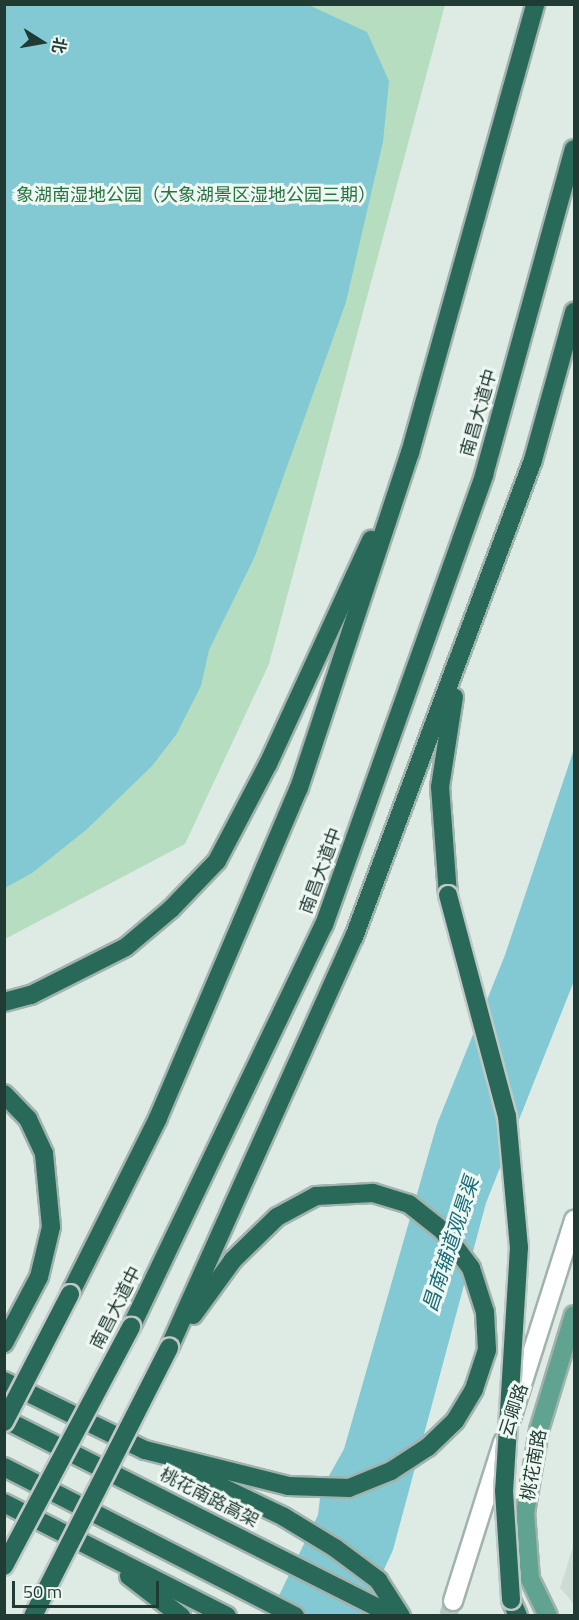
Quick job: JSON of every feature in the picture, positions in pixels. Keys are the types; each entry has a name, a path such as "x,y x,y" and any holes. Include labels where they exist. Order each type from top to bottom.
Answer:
{"highway":[{"path":"4,1420 158,1118 299,788 410,453 535,4"},
{"name":"南昌大道中","path":"4,1566 131,1327 324,925 484,475 574,148"},
{"path":"514,1608 504,1491 519,1246 513,1175 507,1116 448,895 440,787 452,700 533,460 574,312"},
{"path":"4,1004 31,995 126,946 171,909 217,861 268,764 410,453"},
{"path":"33,1616 169,1348 354,937 533,460"},
{"path":"4,1094 28,1119 44,1154 51,1227 39,1277 4,1343"},
{"path":"145,1450 288,1486 349,1488 391,1471 428,1447 455,1421 474,1389 487,1350 486,1312 471,1268 443,1231 410,1204 373,1193 346,1191 316,1196 277,1217 233,1260 169,1348"},
{"path":"4,1381 284,1517 378,1580 400,1616"},
{"name":"桃花南路高架","path":"4,1420 394,1616"},
{"path":"4,1467 252,1591 295,1616"},
{"path":"4,1503 227,1616"},
{"path":"44,1522 131,1577 181,1616"}],"main road":[{"name":"桃花南路","path":"548,1616 530,1579 525,1513 539,1430 574,1316"}],"street":[{"name":"云卿路","path":"453,1601 574,1220"}],"shaded area":[{"path":"574,1544 574,1604 560,1588"}],"green space":[{"name":"象湖南湿地公园（大象湖景区湿地公园三期）","path":"5,5 445,5 269,664 185,844 5,939"}],"water":[{"name":"象湖南湿地公园（大象湖景区湿地公园三期）","path":"5,5 311,6 367,32 389,81 383,142 346,302 255,556 209,650 201,686 176,735 152,766 86,830 32,873 5,888"},
{"name":"昌南辅道观景渠","path":"574,749 574,981 486,1203 393,1550 363,1615 269,1616 318,1515 321,1490 344,1449 437,1124 505,955"}],"tunnel":[{"path":"448,1616 453,1601"}]}
